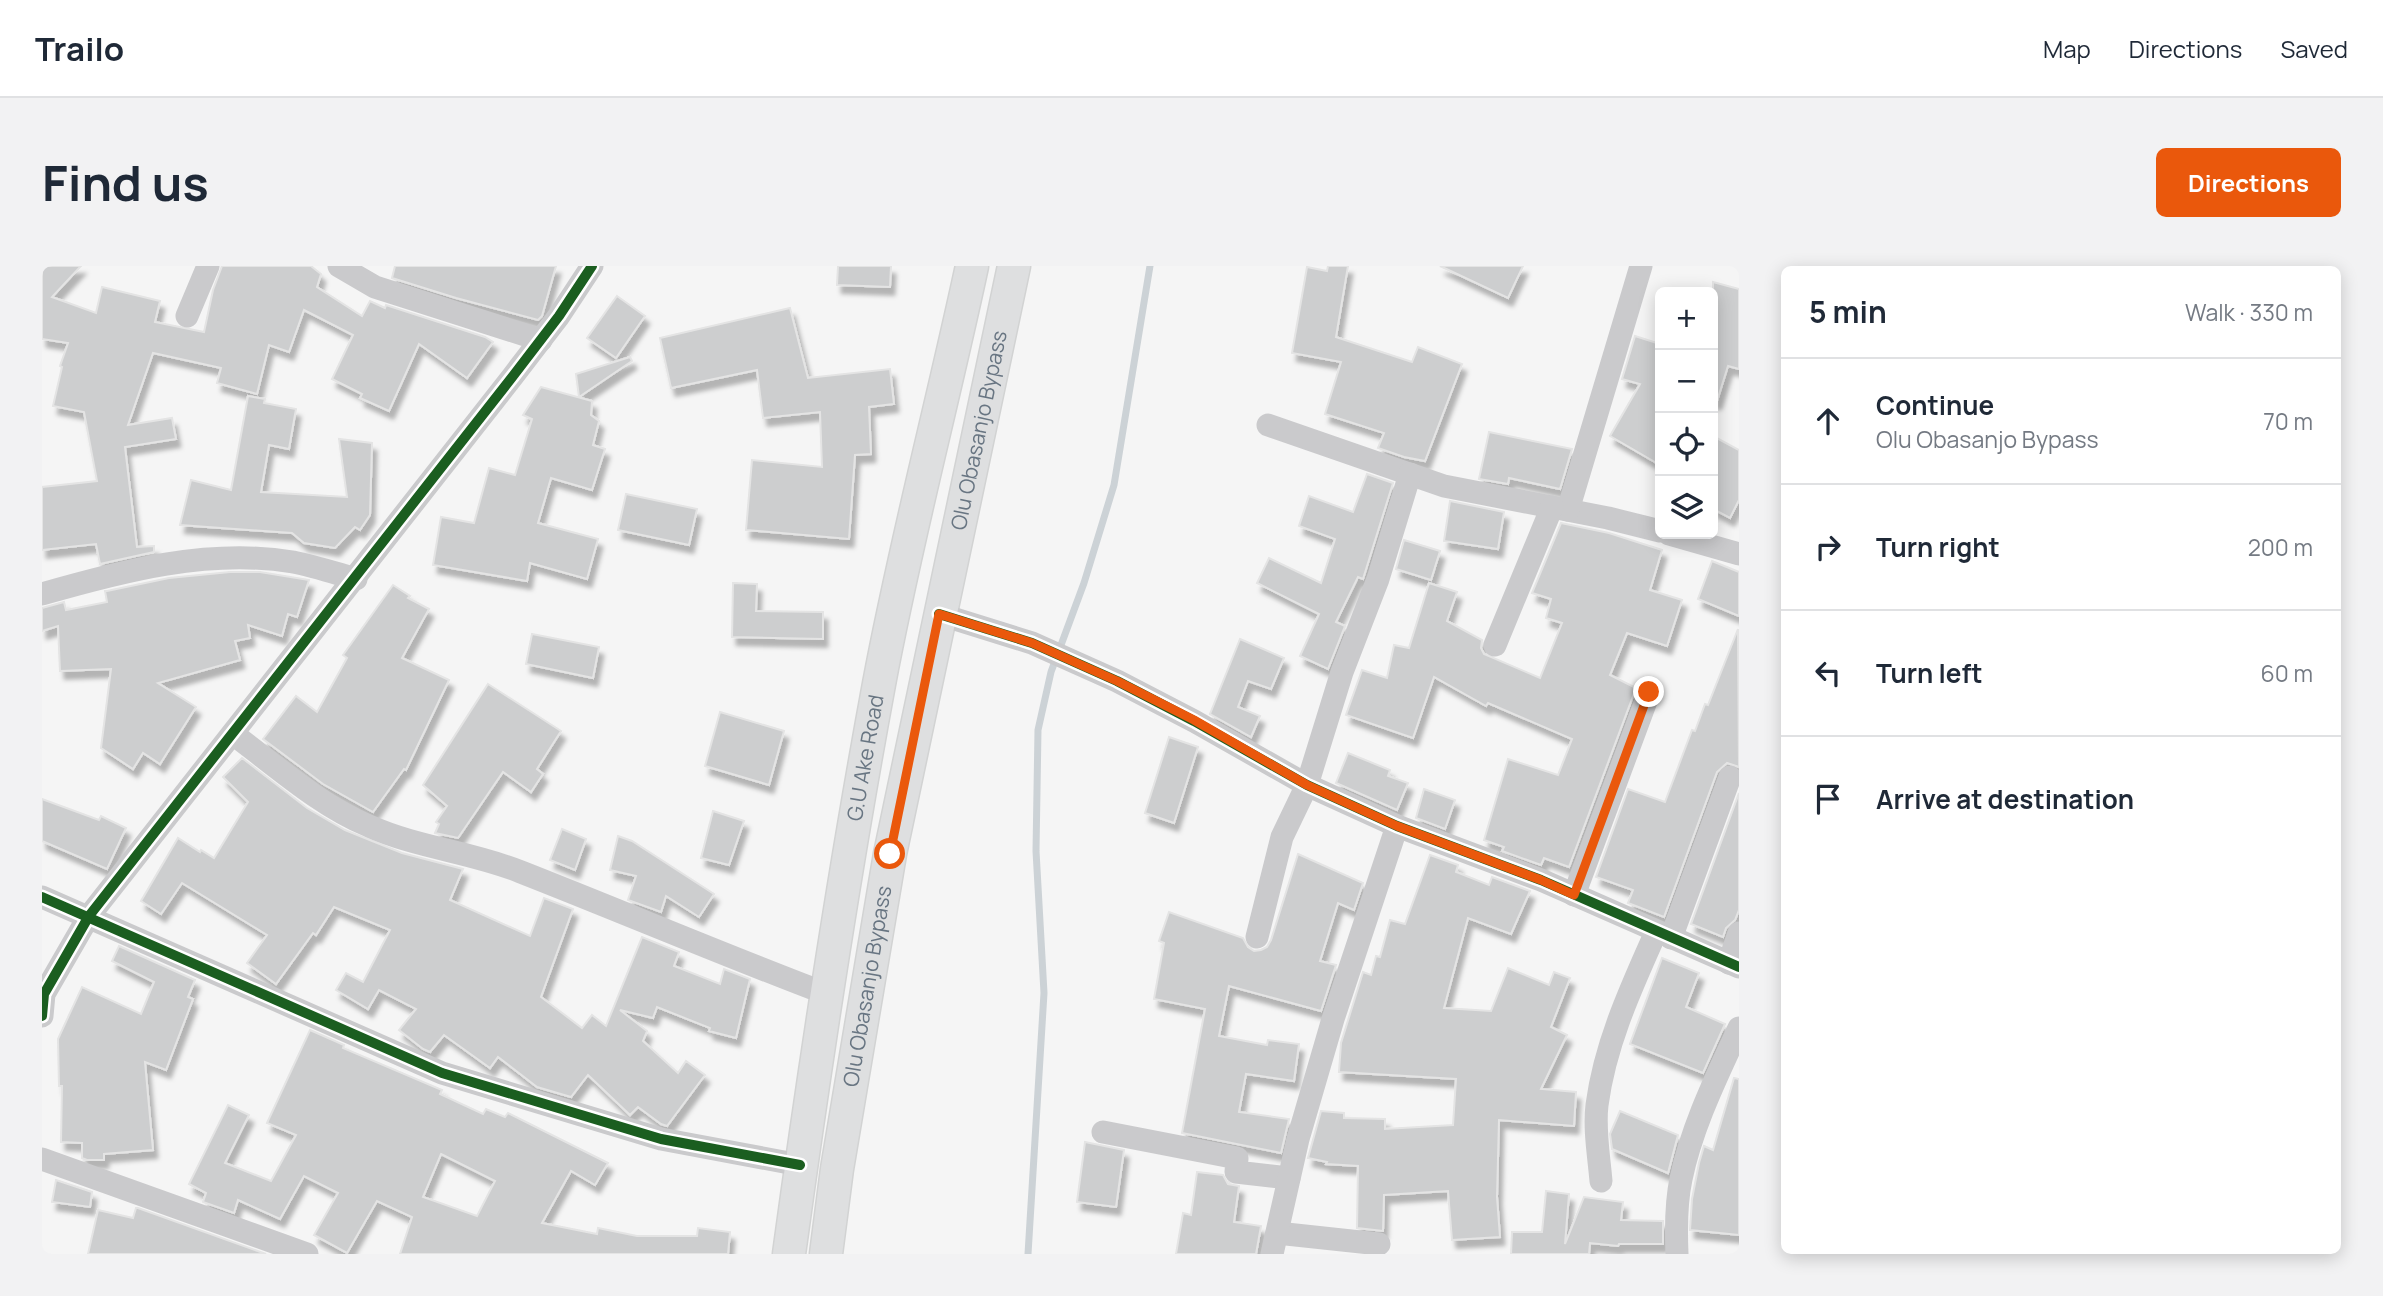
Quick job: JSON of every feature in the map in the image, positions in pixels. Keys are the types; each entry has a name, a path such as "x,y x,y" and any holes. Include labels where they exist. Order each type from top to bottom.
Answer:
{"main road":[{"name":"G.U Ake Road","path":"789,1254 800,1165 879,683 972,266"},
{"name":"Olu Obasanjo Bypass","path":"826,1254 837,1169 890,854 1014,266"}],"street":[{"path":"187,316 208,266"},
{"path":"339,266 375,287 541,340"},
{"path":"42,1016 44,995 89,916 541,340 592,266"},
{"path":"1495,645 1560,508 1641,266"},
{"path":"1268,425 1444,486 1655,530"},
{"path":"1256,937 1282,837 1307,785 1342,673 1378,579 1410,474"},
{"path":"1686,539 1739,554"},
{"path":"42,594 109,574 220,557 293,562 356,579"},
{"path":"939,614 1032,643 1117,681 1194,720 1307,785 1397,826 1541,880 1734,965 1739,933"},
{"path":"1574,895 1649,692"},
{"path":"233,734 321,800 368,826 415,842 518,870 678,937 827,994"},
{"path":"1601,1181 1597,1107 1621,1009 1663,935 1730,777"},
{"path":"1380,1244 1274,1244 1298,1139 1333,1019 1397,826"},
{"path":"42,897 443,1073 661,1139 800,1165"},
{"path":"1677,1254 1676,1233 1681,1179 1705,1104 1739,1028"},
{"path":"1103,1132 1237,1158 1236,1172 1289,1178"},
{"path":"42,1159 307,1254"}],"building":[{"path":"42,266 81,266 52,297 96,313 102,287 160,301 155,322 204,332 213,290 222,266 311,266 321,274 317,287 362,316 370,301 385,308 386,305 485,337 493,342 467,378 419,344 389,411 360,398 362,394 332,379 353,335 304,310 289,352 269,345 257,394 217,383 221,368 153,353 128,425 172,418 176,439 125,447 137,547 154,546 154,552 100,564 96,544 42,550 42,487 97,481 84,412 53,406 62,367 60,366 68,343 42,339"},
{"path":"395,266 556,266 542,316 538,320 392,278"},
{"path":"838,266 891,266 890,287 837,285"},
{"path":"1328,266 1348,266 1336,337 1412,362 1418,347 1462,364 1425,461 1378,448 1384,433 1325,414 1341,362 1292,353 1307,267 1327,271"},
{"path":"1440,266 1523,266 1508,298"},
{"path":"1713,282 1739,289 1739,369 1728,366 1718,398 1718,287 1713,287"},
{"path":"617,296 645,316 616,358 587,338"},
{"path":"790,308 808,378 890,369 894,404 869,407 871,454 855,455 849,539 746,530 752,460 822,467 820,412 763,418 757,370 671,388 660,338"},
{"path":"1635,336 1655,342 1655,462 1610,436 1640,384 1622,379"},
{"path":"630,357 632,361 579,397 576,374"},
{"path":"541,387 592,401 591,415 599,421 593,445 605,449 592,490 551,478 538,523 598,539 587,579 530,563 527,581 433,565 441,517 474,523 489,468 515,475 532,419 523,415"},
{"path":"248,396 265,399 264,403 296,409 289,449 269,445 261,492 347,497 339,439 372,443 370,515 360,530 355,527 335,548 304,543 292,533 180,525 191,480 231,490"},
{"path":"1489,432 1572,449 1560,489 1509,478 1508,484 1479,479"},
{"path":"1718,439 1739,450 1739,500 1730,518 1718,512"},
{"path":"1367,474 1393,483 1363,579 1358,577 1336,622 1345,626 1328,669 1300,656 1319,614 1257,583 1269,558 1321,583 1335,539 1299,526 1309,496 1353,512"},
{"path":"626,494 697,509 689,545 618,530"},
{"path":"1450,501 1504,512 1498,549 1444,541"},
{"path":"1561,523 1609,533 1662,550 1650,590 1682,600 1667,646 1627,633 1610,675 1636,688 1569,867 1544,858 1541,865 1502,851 1504,847 1484,840 1508,759 1558,775 1572,739 1488,703 1486,706 1434,677 1413,738 1346,715 1362,670 1387,678 1394,645 1409,648 1429,583 1457,592 1447,621 1482,640 1481,648 1484,654 1540,678 1562,623 1546,618 1551,599 1532,593"},
{"path":"1404,540 1440,551 1431,580 1396,569"},
{"path":"1712,561 1739,572 1739,616 1698,599"},
{"path":"260,572 309,580 297,617 288,614 282,636 248,625 250,638 235,641 240,660 158,683 196,707 160,764 143,753 133,769 101,748 111,669 60,671 58,626 42,631 42,608 64,602 66,610 107,602 105,591 169,578"},
{"path":"733,583 757,584 756,611 823,612 823,639 732,637"},
{"path":"393,585 410,596 408,598 429,609 402,658 449,680 406,770 404,769 373,812 323,784 263,739 296,696 317,712 347,658 343,655"},
{"path":"1738,629 1739,767 1727,763 1717,772 1664,917 1628,903 1633,890 1596,877 1628,789 1665,802 1692,730 1695,731 1705,704 1708,705"},
{"path":"532,634 599,647 593,678 526,664"},
{"path":"1240,639 1284,658 1271,689 1248,681 1238,707 1260,716 1251,737 1210,714"},
{"path":"488,684 561,731 537,769 543,774 531,792 503,772 458,838 435,833 439,824 436,822 447,806 423,785"},
{"path":"720,712 784,731 769,785 705,766"},
{"path":"1169,737 1198,747 1174,823 1145,813"},
{"path":"1348,753 1390,770 1388,776 1408,783 1397,810 1336,783"},
{"path":"242,758 307,808 345,830 402,853 463,869 450,900 530,936 544,898 573,909 541,997 582,1028 592,1015 606,1026 642,937 679,952 674,966 720,984 724,969 750,979 736,1038 709,1031 710,1028 657,1007 653,1018 620,1010 647,1031 643,1041 678,1073 686,1061 705,1075 667,1126 638,1107 630,1115 588,1075 571,1097 537,1087 498,1057 490,1068 444,1035 430,1052 423,1049 399,1030 416,1009 379,990 368,1009 336,990 346,973 363,982 390,930 334,907 316,935 313,933 276,984 247,963 267,935 182,883 161,914 141,901 178,838 214,858 248,802 223,777"},
{"path":"1424,789 1455,800 1445,829 1416,818"},
{"path":"1739,793 1739,910 1723,937 1691,924"},
{"path":"42,799 99,820 101,816 126,828 107,869 42,841"},
{"path":"713,811 744,821 729,865 701,858"},
{"path":"562,829 586,839 575,870 550,860"},
{"path":"618,836 632,841 714,894 699,917 666,896 661,912 628,900 636,876 610,870"},
{"path":"1298,854 1363,883 1354,910 1338,903 1320,961 1336,965 1321,1011 1229,986 1219,1036 1267,1045 1268,1040 1299,1044 1294,1081 1246,1074 1239,1112 1289,1119 1281,1153 1182,1133 1205,1009 1154,999 1164,943 1159,941 1169,912 1243,938 1254,951 1261,950 1267,947 1271,940"},
{"path":"1430,855 1458,865 1456,872 1489,885 1492,877 1530,891 1511,934 1468,918 1444,1008 1491,1011 1508,968 1549,985 1554,972 1570,978 1551,1027 1567,1035 1541,1089 1576,1092 1574,1126 1499,1120 1497,1197 1500,1237 1452,1240 1448,1191 1384,1195 1383,1231 1357,1228 1358,1166 1326,1164 1327,1162 1308,1158 1321,1111 1344,1113 1344,1118 1385,1119 1385,1129 1453,1125 1456,1079 1339,1072 1341,1043 1363,972 1371,975 1376,956 1380,957 1390,920 1405,924"},
{"path":"119,946 195,980 188,997 193,999 166,1070 145,1062 153,1150 104,1154 104,1160 87,1160 82,1158 82,1143 61,1142 62,1086 59,1086 58,1039 82,987 141,1014 154,982 112,961"},
{"path":"1662,958 1699,973 1686,1007 1725,1024 1703,1073 1630,1044"},
{"path":"310,1030 344,1045 343,1048 442,1090 440,1094 483,1114 486,1109 505,1117 508,1113 608,1163 595,1185 571,1171 542,1223 597,1234 598,1228 637,1236 697,1236 698,1228 730,1232 728,1254 400,1254 412,1217 377,1201 347,1253 314,1235 338,1193 304,1176 280,1219 238,1200 234,1213 203,1202 206,1193 189,1184 228,1105 249,1115 225,1163 271,1181 296,1135 267,1123","holes":["441,1154 495,1181 477,1216 423,1197"]},
{"path":"1734,1078 1739,1079 1739,1235 1690,1230 1692,1199 1699,1163 1704,1146 1713,1150"},
{"path":"1620,1111 1678,1135 1668,1173 1612,1149 1610,1134"},
{"path":"1085,1142 1124,1150 1116,1207 1077,1202"},
{"path":"1197,1172 1223,1175 1228,1184 1239,1186 1234,1222 1261,1226 1256,1254 1176,1254 1183,1213 1191,1215"},
{"path":"56,1180 92,1192 90,1207 52,1202"},
{"path":"1546,1191 1569,1194 1565,1244 1584,1197 1623,1202 1621,1220 1663,1221 1663,1244 1618,1246 1590,1243 1589,1254 1511,1254 1512,1232 1542,1232"},
{"path":"136,1208 266,1254 88,1254 98,1210 133,1218"}],"waterway":[{"path":"1028,1254 1044,993 1036,851 1038,730 1051,672 1084,583 1114,485 1150,266"}],"cycle path":[{"path":"42,1016 44,994 89,916 513,376 559,316 592,266"},
{"path":"939,614 1032,643 1117,681 1307,785 1397,826 1541,880 1739,967"},
{"path":"42,897 442,1073 661,1139 800,1165"}],"route":[{"path":"890,854 939,614 1032,643 1117,681 1194,720 1307,785 1397,826 1574,895 1649,692"}]}
